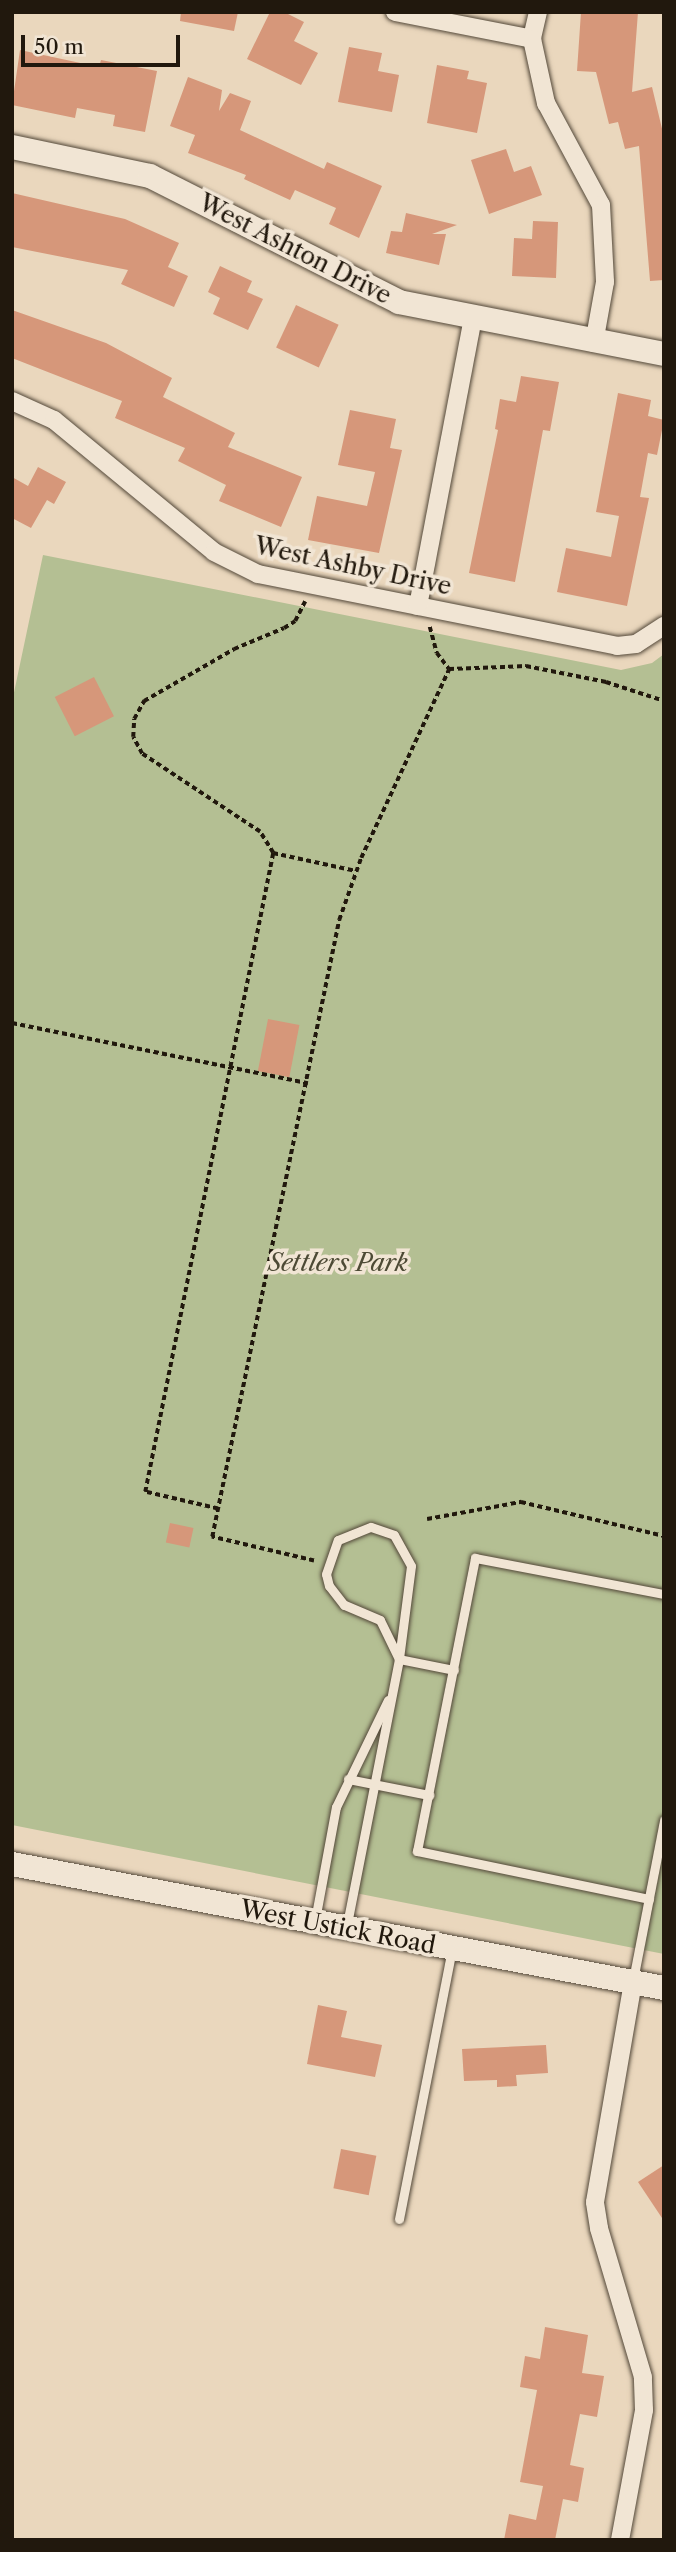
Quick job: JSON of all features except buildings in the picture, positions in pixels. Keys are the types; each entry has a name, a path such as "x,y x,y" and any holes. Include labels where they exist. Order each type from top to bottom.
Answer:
{"street":[{"path":"395,12 532,39"},
{"path":"538,12 532,39 546,103 601,205 605,282 594,343"},
{"name":"West Ashton Drive","path":"12,148 150,176 399,302 594,343 664,354"},
{"path":"418,606 473,318"},
{"name":"West Ashby Drive","path":"12,401 64,428 234,565 258,574 617,646 657,632"},
{"name":"West Ustick Road","path":"12,1864 346,1930 664,1988"},
{"path":"620,2540 644,2410 643,2377 595,2202 632,1982"}],"lane":[{"path":"346,1930 394,1689 399,1659 411,1566 402,1544 383,1530 359,1529 338,1541 327,1562 329,1586 335,1596 380,1620 399,1659"},
{"path":"649,1899 417,1851 475,1558 664,1594"},
{"path":"399,1659 454,1670"},
{"path":"314,1923 336,1807 394,1689"},
{"path":"348,1779 429,1795"},
{"path":"632,1982 664,1820"},
{"path":"399,2219 452,1949"}],"path":[{"path":"218,1509 145,1493 273,853 260,832 142,754 133,737 134,719 144,701 193,677 234,649 295,621 305,598"},
{"path":"431,624 437,653 449,670"},
{"path":"449,670 526,666 606,682 664,701"},
{"path":"327,1562 212,1537 308,1083 339,920 356,871 449,670"},
{"path":"273,853 356,871"},
{"path":"12,1023 308,1083"},
{"path":"427,1519 521,1502 664,1536"}],"green space":[{"name":"Settlers Park","path":"43,555 621,670 652,663 664,654 664,1954 12,1825 12,702"}]}
